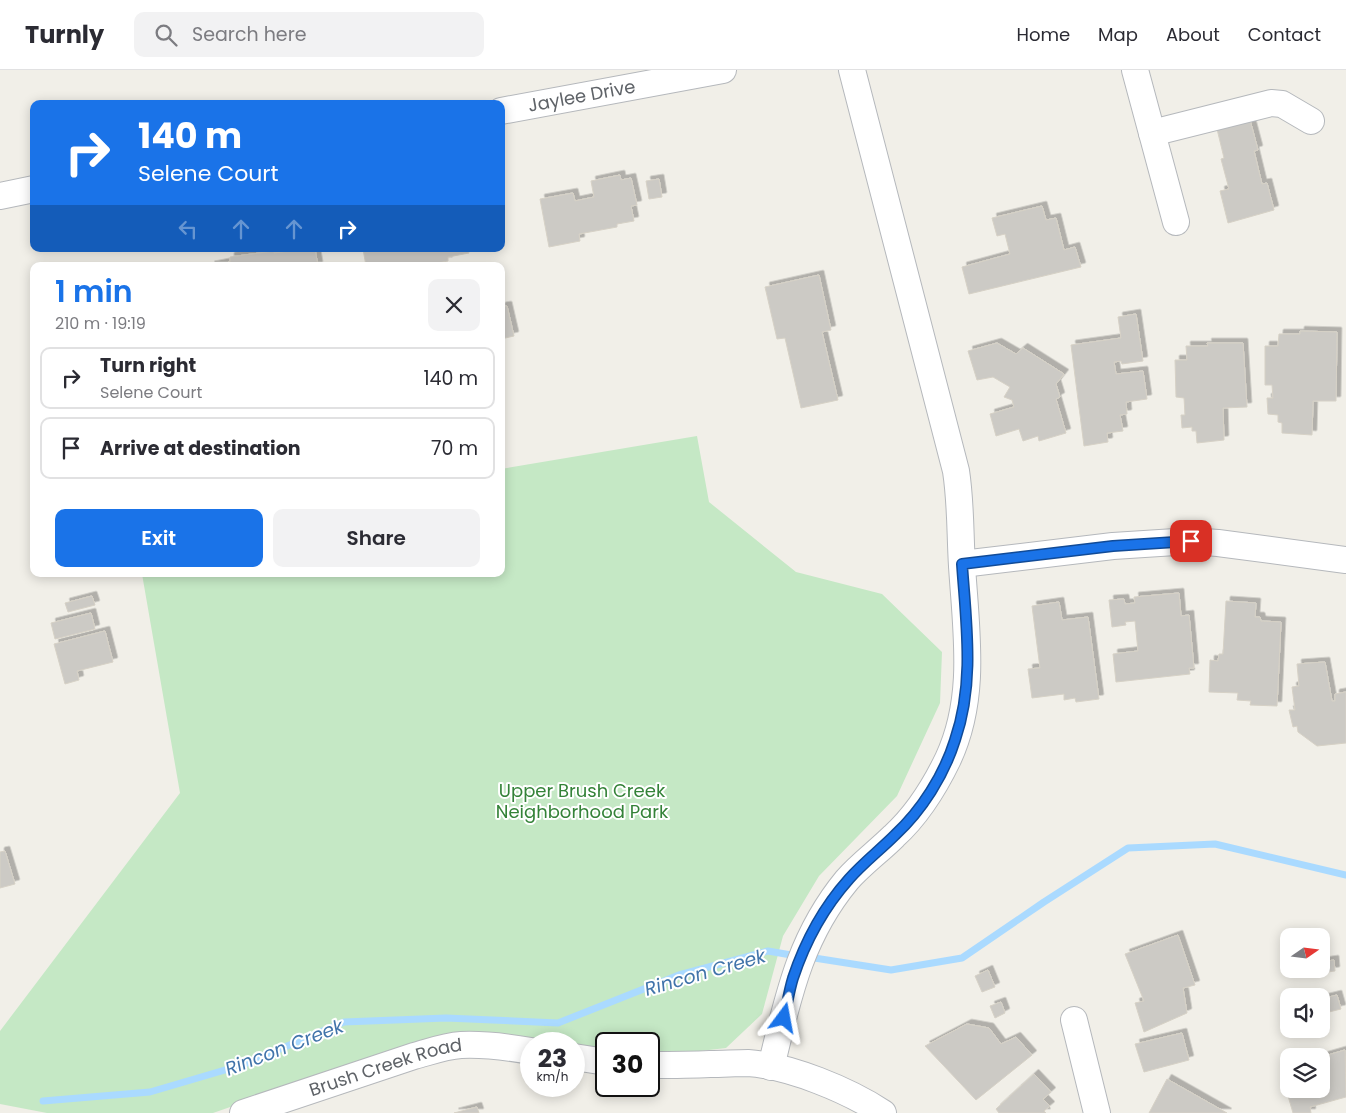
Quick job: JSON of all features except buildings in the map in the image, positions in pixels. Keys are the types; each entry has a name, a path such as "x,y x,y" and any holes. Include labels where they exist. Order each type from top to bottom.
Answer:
{"street":[{"name":"Jaylee Drive","path":"505,110 723,70"},
{"path":"771,1067 792,980 810,936 848,880 901,830 918,810 938,777 955,741 964,705 968,663 959,493 956,471 852,70"},
{"path":"1135,70 1176,222"},
{"path":"1152,132 1271,103 1282,104 1311,121"},
{"path":"0,196 30,190"},
{"path":"962,564 1113,546 1191,541 1346,560"},
{"path":"1074,1020 1097,1113"},
{"name":"Brush Creek Road","path":"243,1113 414,1056 459,1045 493,1045 520,1049"},
{"path":"660,1065 750,1063 771,1067 793,1072 834,1087 883,1113"}],"green space":[{"name":"Upper Brush Creek Neighborhood Park","path":"697,436 709,502 796,572 882,594 942,652 940,703 897,796 819,876 783,936 762,1014 726,1048 660,1056 660,1032 595,1032 595,1053 585,1052 585,1032 520,1032 520,1040 429,1038 213,1113 47,1113 0,1104 0,1031 180,793 143,577 505,577 505,468"}],"waterway":[{"name":"Rincon Creek","path":"808,957 891,970 962,958 1128,848 1215,844 1346,875"},
{"name":"Rincon Creek","path":"43,1101 150,1092 242,1065 344,1022 446,1018 558,1023 679,975 768,951 797,956"}],"route":[{"path":"784,1018 792,980 810,936 841,888 866,861 907,824 918,810 948,759 960,723 967,688 968,647 962,564 1113,546 1191,541"}]}
